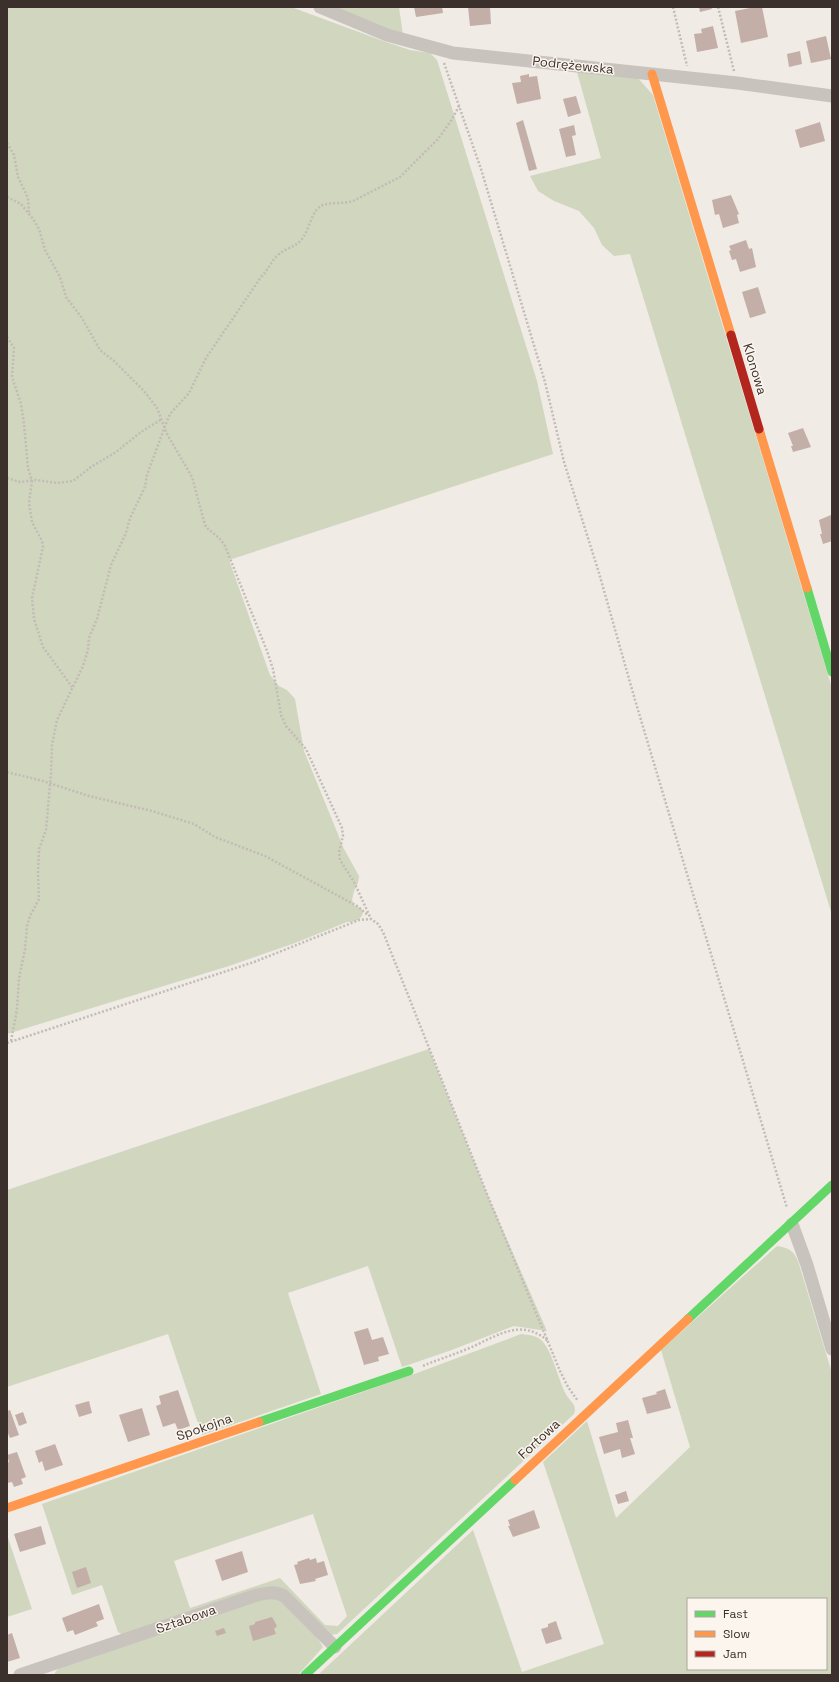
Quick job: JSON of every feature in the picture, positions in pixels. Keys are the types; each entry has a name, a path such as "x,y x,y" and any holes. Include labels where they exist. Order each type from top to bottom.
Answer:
{"street":[{"name":"Podrężewska","path":"320,7 387,35 453,53 737,83 832,96"},
{"name":"Klonowa","path":"652,74 832,672"},
{"name":"Fortowa","path":"305,1675 588,1411 792,1224 832,1185"},
{"path":"792,1224 807,1265 832,1349"},
{"name":"Spokojna","path":"7,1508 409,1371"},
{"name":"Sztabowa","path":"20,1675 48,1671 256,1595 267,1593 278,1593 284,1596 335,1647"}],"path":[{"path":"672,7 690,78"},
{"path":"718,7 737,83"},
{"path":"439,50 481,170 546,382 564,462 599,573 635,700 792,1224"},
{"path":"11,1041 17,1009 19,978 25,949 27,926 30,916 40,899 38,874 40,849 46,830 52,745 56,720 83,666 88,650 89,638 97,619 111,565 145,486 147,475 170,414 188,393 206,358 260,277 270,267 277,255 298,245 304,237 318,209 323,205 345,204 358,199 400,177 438,140 459,106"},
{"path":"7,143 14,155 18,177 28,198 29,214"},
{"path":"7,197 21,204 29,214 38,229 45,250 60,277 66,297 82,318 100,350 114,361 144,391 157,408 171,441 192,477 205,525 208,529 221,538 225,546 267,650 273,669 278,700 284,720 293,734 306,749 342,828 343,836 338,852 340,860 354,882 372,919"},
{"path":"7,337 14,348 12,376 21,404 28,468 32,481 29,503 32,522 42,540 43,547 33,592 32,608 34,619 44,647 72,687"},
{"path":"7,478 20,482 32,481 57,483 73,481 91,467 112,455 141,432 162,419"},
{"path":"7,772 50,783 90,796 152,811 194,824 215,837 265,856 356,906 378,924 383,932 487,1194 568,1387 588,1411"},
{"path":"7,1042 254,962 359,920 372,919"},
{"path":"409,1371 472,1347 507,1331 528,1330 535,1332 549,1342"}],"green space":[{"path":"7,7 291,7 410,50 430,53 437,60 537,381 553,454 229,560 270,675 279,686 287,690 295,699 304,751 344,849 359,876 352,900 354,905 362,909 363,913 360,918 229,966 7,1034"},
{"path":"335,7 399,7 403,35"},
{"path":"577,72 637,77 653,95 832,688 832,915 630,254 614,256 602,245 594,228 579,211 554,201 538,191 530,176 601,158"},
{"path":"429,1049 487,1194 547,1331 514,1326 402,1367 368,1266 288,1293 321,1394 202,1435 168,1334 7,1387 7,1190"},
{"path":"777,1246 788,1249 794,1254 798,1261 832,1373 832,1675 318,1675 473,1530 522,1672 604,1644 543,1462 587,1421 616,1518 690,1447 661,1350"},
{"path":"521,1334 536,1337 541,1340 549,1351 564,1390 572,1402 575,1411 574,1414 337,1634 331,1635 272,1588 125,1636 118,1632 102,1585 72,1595 42,1504 417,1373","holes":["313,1514 347,1616 338,1626 325,1625 280,1578 190,1608 174,1561"]},
{"path":"7,1535 32,1609 7,1617"},
{"path":"269,1597 281,1600 317,1637 323,1647 298,1675 54,1675 62,1666"}],"building":[{"path":"414,7 442,7 443,13 416,17"},
{"path":"468,7 490,7 491,24 470,26"},
{"path":"699,7 711,7 712,9 700,12"},
{"path":"762,7 768,37 741,43 735,11"},
{"path":"713,26 718,48 697,52 694,34 702,33 701,29"},
{"path":"826,36 831,59 811,63 806,41"},
{"path":"800,51 802,64 789,67 787,54"},
{"path":"529,74 529,77 537,76 541,99 517,104 512,83 521,82 520,76"},
{"path":"576,96 581,113 568,117 563,99"},
{"path":"523,120 537,169 529,171 516,123"},
{"path":"820,122 825,141 800,148 795,130"},
{"path":"574,125 576,135 572,136 576,155 566,157 559,129"},
{"path":"731,195 739,214 737,215 739,223 723,228 719,214 715,215 712,200"},
{"path":"746,240 749,249 752,248 756,267 740,272 736,259 732,260 729,246"},
{"path":"758,287 766,313 750,318 742,292"},
{"path":"803,428 811,447 793,452 791,446 793,446 788,433"},
{"path":"831,515 832,541 823,544 820,534 822,534 819,520"},
{"path":"368,1328 372,1340 383,1337 389,1354 378,1357 379,1361 364,1365 354,1332"},
{"path":"665,1389 671,1408 647,1414 642,1398 657,1394 656,1392"},
{"path":"178,1390 190,1426 178,1430 175,1423 163,1427 156,1406 161,1404 159,1396"},
{"path":"89,1401 92,1413 79,1417 75,1405"},
{"path":"142,1408 150,1435 128,1442 119,1415"},
{"path":"10,1410 19,1435 10,1438 7,1431 7,1411"},
{"path":"23,1412 27,1423 19,1426 15,1415"},
{"path":"628,1420 633,1438 630,1438 635,1454 622,1458 620,1449 604,1454 599,1437 618,1432 616,1423"},
{"path":"55,1444 63,1465 45,1471 42,1461 39,1463 35,1451"},
{"path":"17,1452 26,1477 21,1479 23,1484 14,1487 12,1482 7,1483 7,1463 9,1462 7,1455"},
{"path":"626,1491 629,1501 618,1504 615,1495"},
{"path":"534,1510 540,1528 513,1537 508,1526 510,1526 508,1520"},
{"path":"41,1526 46,1544 20,1552 14,1534"},
{"path":"242,1551 248,1572 222,1581 215,1560"},
{"path":"309,1558 310,1560 316,1558 317,1563 324,1561 328,1575 315,1579 316,1581 300,1584 294,1565 298,1564 297,1562"},
{"path":"86,1567 91,1583 77,1588 72,1572"},
{"path":"99,1604 104,1619 96,1622 98,1626 75,1635 73,1630 67,1632 62,1618"},
{"path":"272,1617 277,1626 274,1629 276,1634 253,1641 249,1626 255,1624 255,1622"},
{"path":"556,1621 562,1639 546,1644 541,1629 548,1627 548,1624"},
{"path":"224,1628 226,1633 217,1636 215,1631"},
{"path":"12,1633 20,1658 7,1662 7,1635"}],"traffic: fast":[{"path":"807,588 832,672"},
{"path":"688,1319 832,1185"},
{"path":"259,1422 409,1371"},
{"path":"305,1675 515,1480"}],"traffic: slow":[{"path":"652,74 731,335"},
{"path":"759,429 807,588"},
{"path":"515,1480 688,1319"},
{"path":"7,1508 259,1422"}],"traffic: jam":[{"path":"731,335 759,429"}]}
